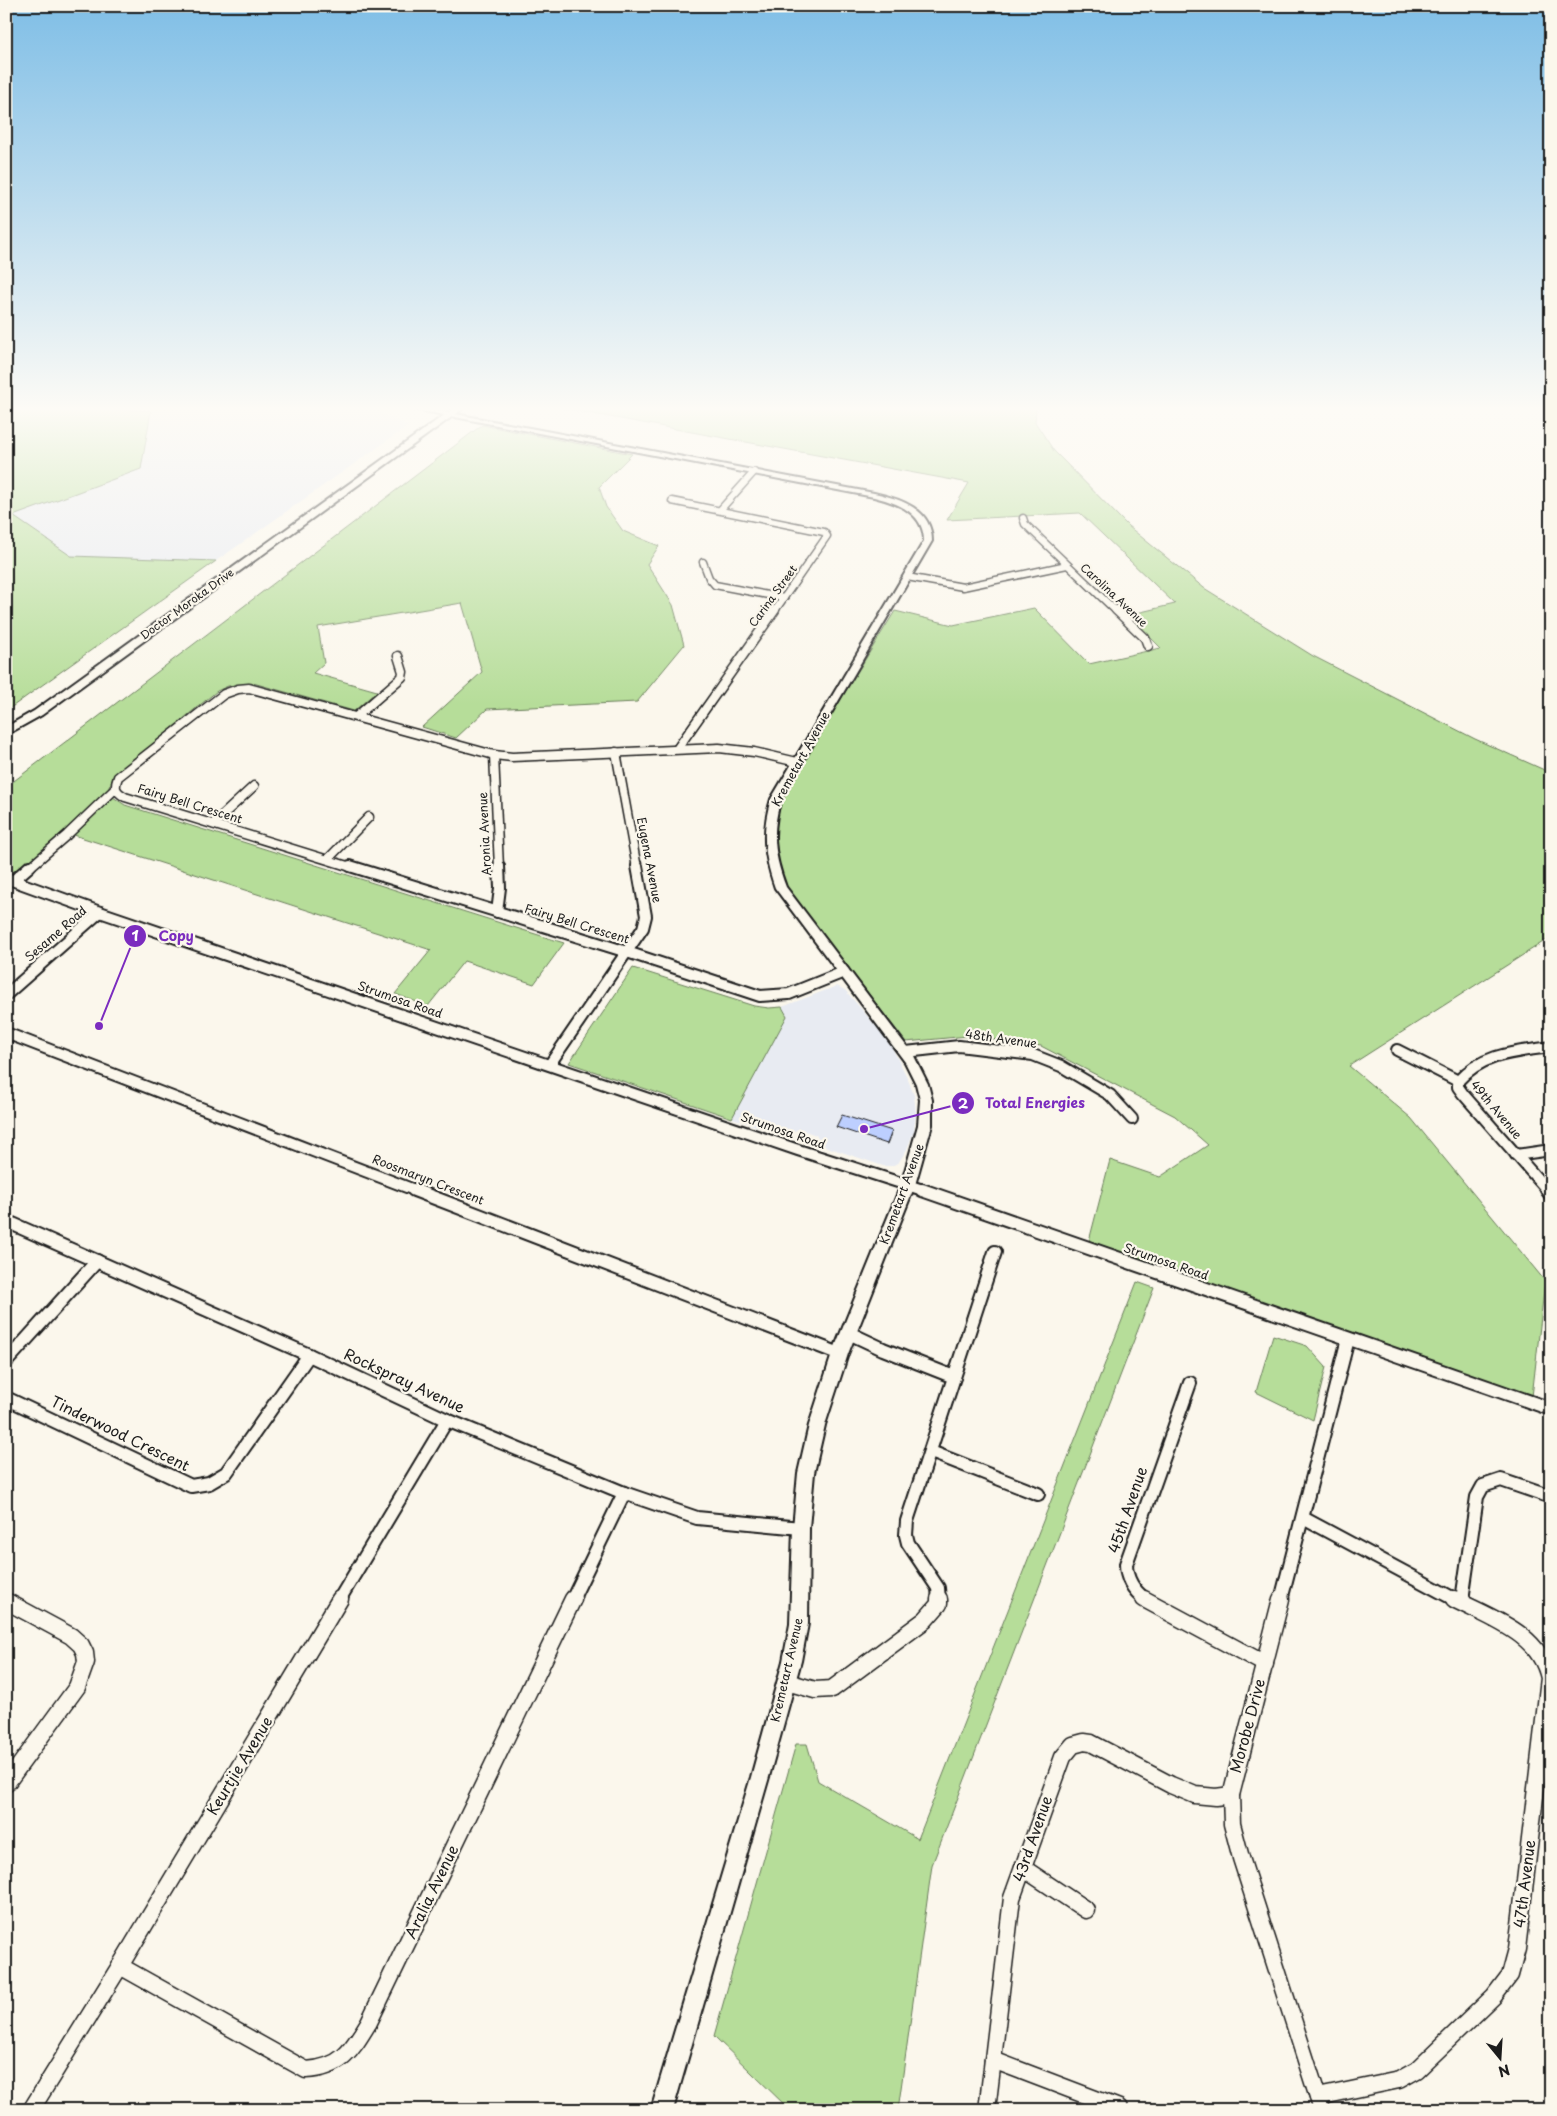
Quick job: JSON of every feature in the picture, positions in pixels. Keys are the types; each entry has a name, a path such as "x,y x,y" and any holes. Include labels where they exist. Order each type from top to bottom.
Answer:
{"main road":[{"name":"Doctor Moroka Drive","path":"6,732 38,712 322,507"},
{"name":"Doctor Moroka Drive","path":"6,739 26,725 38,712"}],"street":[{"name":"Carina Street","path":"677,749 826,538 826,534 818,530 706,507"},
{"name":"Kremetart Avenue","path":"662,2110 787,1682 799,1624 801,1528 806,1473 811,1448 840,1354 908,1185 923,1135 926,1117 926,1100 922,1084 906,1052 781,888 772,864 769,848 770,819 776,799 928,541 926,524 919,515 907,507"},
{"name":"Carolina Avenue","path":"1024,518 1025,524 1145,638 1148,646"},
{"path":"703,562 709,578 716,585 784,598"},
{"path":"907,578 963,588 1067,565"},
{"path":"357,716 402,677 403,672 398,656"},
{"name":"Fairy Bell Crescent","path":"797,762 736,749 494,755 249,688 232,690 224,694 127,769 116,780 115,789 125,797 627,952 760,996 789,994 844,972"},
{"name":"Eugena Avenue","path":"550,1064 643,928 646,916 616,752"},
{"name":"Aronia Avenue","path":"494,755 500,888 497,912"},
{"path":"213,824 254,786"},
{"path":"10,879 67,835 115,789"},
{"path":"328,859 369,817"},
{"name":"Strumosa Road","path":"10,879 100,912 798,1150 908,1185 1348,1339 1472,1380 1551,1410"},
{"name":"Sesame Road","path":"6,995 100,912"},
{"name":"Roosmaryn Crescent","path":"6,1033 840,1354"},
{"name":"48th Avenue","path":"906,1052 959,1046 1034,1055 1056,1063 1110,1095 1132,1119"},
{"name":"49th Avenue","path":"1551,1047 1490,1057 1467,1070 1458,1081 1458,1087 1463,1094 1551,1196"},
{"name":"49th Avenue","path":"1397,1050 1458,1081"},
{"name":"49th Avenue","path":"1516,1155 1551,1150"},
{"name":"Rockspray Avenue","path":"6,1221 309,1355 448,1420 624,1494 696,1518 801,1528"},
{"path":"787,1682 813,1691 822,1692 832,1689 917,1626 935,1610 940,1597 938,1588 908,1543 906,1529 995,1252"},
{"path":"6,1362 97,1261"},
{"path":"849,1333 883,1349 954,1377"},
{"name":"Morobe Drive","path":"1320,2103 1241,1858 1232,1824 1231,1795 1348,1339"},
{"name":"Tinderwood Crescent","path":"6,1398 190,1486 201,1486 217,1480 234,1464 309,1355"},
{"name":"45th Avenue","path":"1190,1382 1126,1564 1126,1571 1134,1589 1144,1599 1265,1664"},
{"name":"Keurtjie Avenue","path":"31,2110 120,1966 448,1420"},
{"path":"931,1452 1038,1494"},
{"path":"1462,1602 1477,1497 1483,1486 1501,1480 1551,1498"},
{"name":"Aralia Avenue","path":"120,1966 306,2070 320,2070 334,2065 346,2056 369,2022 624,1494"},
{"name":"47th Avenue","path":"1303,1518 1520,1634 1532,1642 1542,1654 1549,1678 1517,1949 1510,1975 1494,1996 1417,2070 1399,2080 1320,2103"},
{"path":"6,1601 71,1636 81,1645 85,1653 86,1662 77,1688 6,1784"},
{"name":"43rd Avenue","path":"987,2110 1012,1898 1057,1770 1067,1750 1073,1744 1082,1741 1092,1743 1171,1785 1195,1795 1216,1797 1231,1795"},
{"path":"1023,1868 1086,1910"},
{"path":"993,2060 1119,2108"}],"shaded area":[{"path":"35,507 293,507 216,561 71,556 12,515"},
{"path":"837,986 845,990 888,1040 914,1095 916,1113 914,1131 907,1149 899,1162 892,1166 883,1166 821,1145 816,1135 799,1129 784,1135 732,1118 787,1016 782,1007"}],"green space":[{"path":"6,507 38,507 13,516 71,556 216,561 6,711"},
{"path":"375,507 606,507 623,531 659,546 647,564 673,605 684,645 637,702 487,709 456,738 422,727 482,672 462,603 318,627 324,663 313,673 377,691 354,711 253,683 228,686 217,691 114,776 109,787 113,797 125,805 564,943 534,984 464,961 428,1006 395,994 431,950 74,835 26,876 6,869 6,787"},
{"path":"955,507 1109,507 1128,526 1204,588 1313,656 1475,739 1551,773 1551,937 1349,1066 1411,1118 1545,1281 1532,1397 1089,1241 1110,1160 1160,1177 1208,1145 1175,1116 1041,1046 968,1036 906,1042 786,887 775,837 777,820 784,796 803,761 895,611 953,625 1034,608 1089,664 1161,648 1128,615 1175,604 1080,513 947,520"},
{"path":"633,968 754,1006 782,1007 787,1016 732,1118 569,1063"},
{"path":"1137,1282 1154,1288 932,1865 898,2110 790,2110 714,2036 796,1744 807,1744 818,1781 918,1839"},
{"path":"1273,1335 1307,1346 1326,1367 1313,1420 1256,1392"}],"building":[{"path":"842,1115 892,1131 887,1144 836,1127"}],"place":[{"name":"Copy","path":"99,1026"},
{"name":"Total Energies","path":"864,1129"}]}
